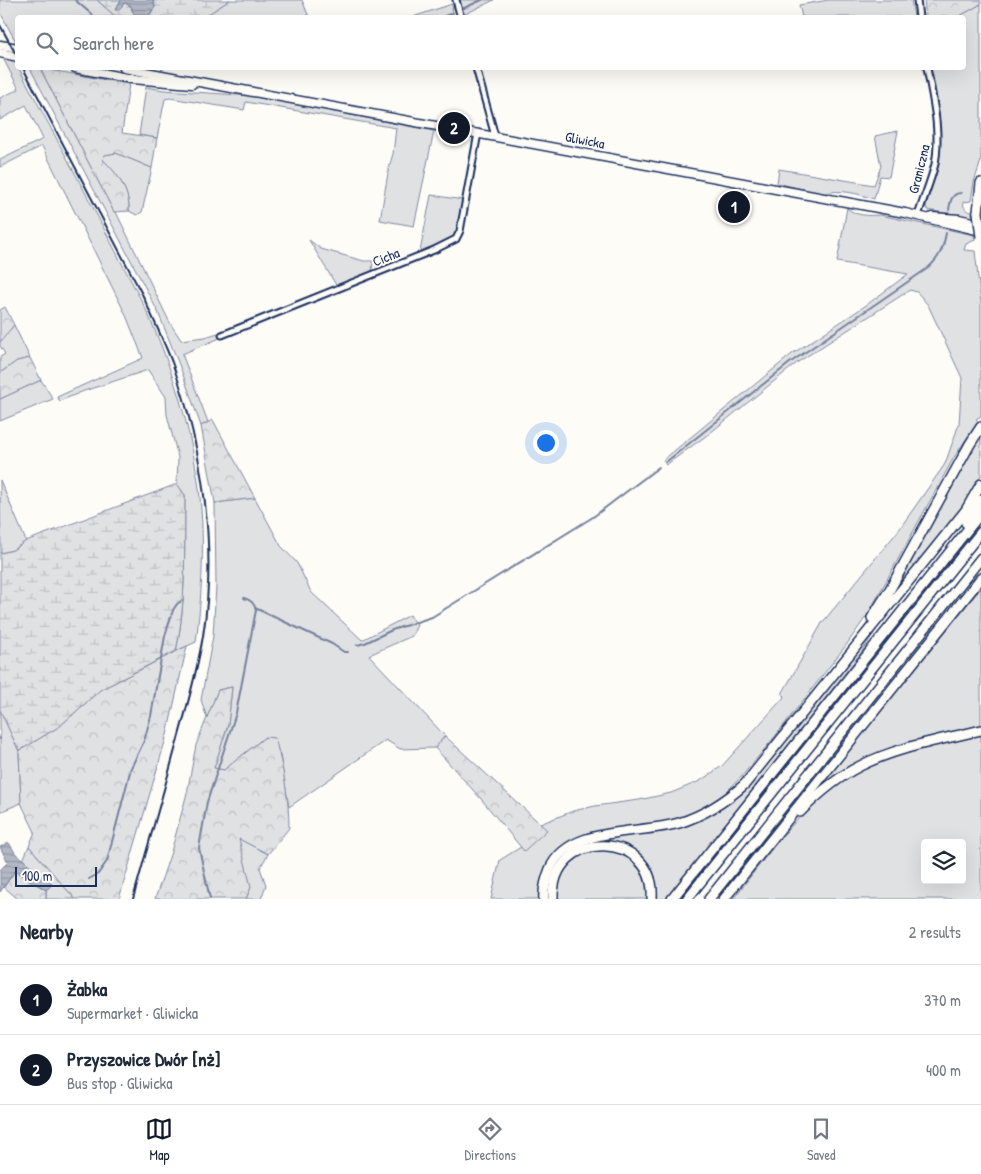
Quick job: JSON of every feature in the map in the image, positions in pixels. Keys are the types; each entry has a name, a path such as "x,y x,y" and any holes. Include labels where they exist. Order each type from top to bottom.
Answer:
{"highway":[{"path":"981,183 978,212 981,238"},
{"path":"853,649 889,591 981,427"},
{"path":"544,899 545,884 551,866 570,846 587,838 662,828 678,824 707,812 734,793 756,772 966,510 981,484"},
{"path":"936,569 981,500"},
{"path":"672,899 981,513"},
{"path":"688,899 981,532"},
{"path":"709,899 981,558"},
{"path":"724,899 981,578"},
{"path":"771,840 811,801 837,780 859,766 892,753 981,730"},
{"path":"553,899 555,879 563,865 576,853 592,846 600,845 624,850 635,857 649,877 652,886 652,899"}],"main road":[{"path":"0,45 15,48"},
{"path":"0,53 15,56"},
{"name":"Gliwicka","path":"85,70 132,79 248,90"},
{"name":"Gliwicka","path":"135,70 918,216"},
{"path":"918,216 960,219 981,224"},
{"path":"918,216 981,232"}],"street":[{"path":"456,0 460,15"},
{"path":"916,0 918,15"},
{"path":"477,70 496,136"},
{"name":"Graniczna","path":"918,216 934,165 937,141 936,119 927,70"},
{"name":"Cicha","path":"222,334 434,250 456,239 460,231 478,133"}],"green space":[{"path":"0,0 97,0 114,15 15,15 15,40 0,12"},
{"path":"97,0 121,0 116,9 118,10 125,3 131,6 132,11 150,15 114,15"},
{"path":"153,0 230,0 207,15 150,15 155,7"},
{"path":"230,0 302,0 308,15 207,15"},
{"path":"458,0 494,0 463,15"},
{"path":"829,0 911,0 914,15 802,15 799,5"},
{"path":"924,0 981,0 981,4 962,15 926,15"},
{"path":"452,4 453,15 419,15"},
{"path":"981,4 981,161 974,182 971,201 963,202 965,209 972,212 972,218 927,210 926,205 938,164 940,140 938,103 931,70 966,70 966,15 962,15"},
{"path":"4,60 15,63 15,70 20,70 78,179 150,318 179,397 193,451 199,490 202,556 196,642 176,651 182,613 185,495 177,484 178,457 167,415 166,397 148,370 60,401 57,397 143,358 125,313 42,146 0,167 0,160 43,139 26,105 0,120 0,98 19,89"},
{"path":"31,70 41,70 114,212 116,212 170,323 181,340 205,337 218,333 220,338 182,354 208,422 201,426 158,312"},
{"path":"41,70 51,70 129,84 122,133 157,138 152,168 116,153 104,155 103,160 122,183 129,204 129,211 114,212"},
{"path":"146,87 253,96 434,131 414,226 380,220 396,128 246,102 244,110 170,98 165,99 157,138 139,135"},
{"path":"898,131 889,177 880,176 874,199 842,192 823,194 777,183 779,169 874,185 881,166 875,136"},
{"path":"116,153 152,168 142,212 137,215 129,211 129,204 122,183 103,160 104,155"},
{"path":"431,195 463,200 458,235 449,242 420,252"},
{"path":"847,208 858,214 880,215 974,235 975,240 966,244 964,250 975,251 981,303 981,416 976,419 978,421 953,459 868,614 773,739 725,793 704,808 675,820 593,833 570,841 553,856 545,871 540,899 491,899 500,860 521,847 524,850 546,830 540,824 573,811 671,793 700,781 722,766 785,696 782,694 822,623 898,531 945,464 959,424 962,378 928,305 917,292 910,290 798,362 710,433 666,465 663,460 792,354 865,306 908,274 837,262"},
{"path":"309,240 321,249 364,261 373,261 372,273 336,285"},
{"path":"5,307 14,325 0,342 0,310"},
{"path":"14,325 30,358 17,361 0,373 0,357 5,354 0,346 0,342"},
{"path":"30,358 41,380 0,399 0,373 17,361"},
{"path":"41,380 53,399 0,421 0,399"},
{"path":"213,420 255,498 215,503 201,426"},
{"path":"981,433 981,476 971,497 884,605 974,443"},
{"path":"0,480 26,541 13,550 1,553"},
{"path":"177,484 185,495 185,554 182,613 176,651 100,690 60,726 19,751 0,710 0,552 13,550 26,541"},
{"path":"255,498 281,546 297,563 311,592 362,640 410,615 417,625 412,636 369,655 445,736 435,748 400,749 386,740 289,807 280,755 265,737 224,770 214,768 228,725 232,687 218,690 207,718 201,700 213,636 216,586 215,503"},
{"path":"981,588 981,726 902,746 863,761 827,781 825,780"},
{"path":"884,618 861,653 666,899 657,899 653,876 641,859 624,847 602,841 602,839 715,810 822,694"},
{"path":"187,646 167,735 119,899 75,899 29,846 35,832 21,803 19,751 60,726 100,690"},
{"path":"232,687 228,725 214,768 224,770 265,737 275,738 285,782 289,828 268,854 239,839 251,887 246,899 155,899 171,852 187,793 196,745 218,690"},
{"path":"0,710 19,751 21,803 0,812"},
{"path":"981,734 981,899 733,899 781,838 816,801 857,771 881,760"},
{"path":"445,736 547,830 524,851 482,800 435,748"},
{"path":"238,838 268,854 260,868 266,885 261,899 246,899 251,887"},
{"path":"29,846 75,899 46,899 46,890 52,884 23,860"},
{"path":"596,850 618,853 634,862 644,877 649,899 557,899 560,881 567,867 572,861"},
{"path":"15,871 46,890 46,899 18,899 4,887"}],"shaded area":[{"path":"121,0 153,0 155,7 149,15 134,14 131,6 125,3 118,10 115,10"},
{"path":"9,843 16,854 53,884 46,890 15,871 0,892 0,870 8,862 0,847"}],"waterway":[{"path":"75,0 92,15"},
{"path":"464,8 482,0"},
{"path":"447,15 453,13"},
{"path":"949,210 953,197 961,193"},
{"path":"666,462 791,362 928,268 940,252 946,233"},
{"path":"357,645 392,630 432,617 593,517 659,467"},
{"path":"210,899 199,848 207,802 236,713 256,610 252,602 244,598"},
{"path":"89,879 98,874 107,861 131,768 144,741 151,716 165,636 173,610 183,600"},
{"path":"255,608 332,644 344,652 348,652"}],"railway":[{"path":"0,25 15,52"},
{"path":"24,70 143,296 166,347 192,431 205,499 208,568 203,636 190,697 133,899"}],"place":[{"name":"Przyszowice Dwór [nż]","path":"454,128"},
{"name":"Żabka","path":"734,207"}]}
